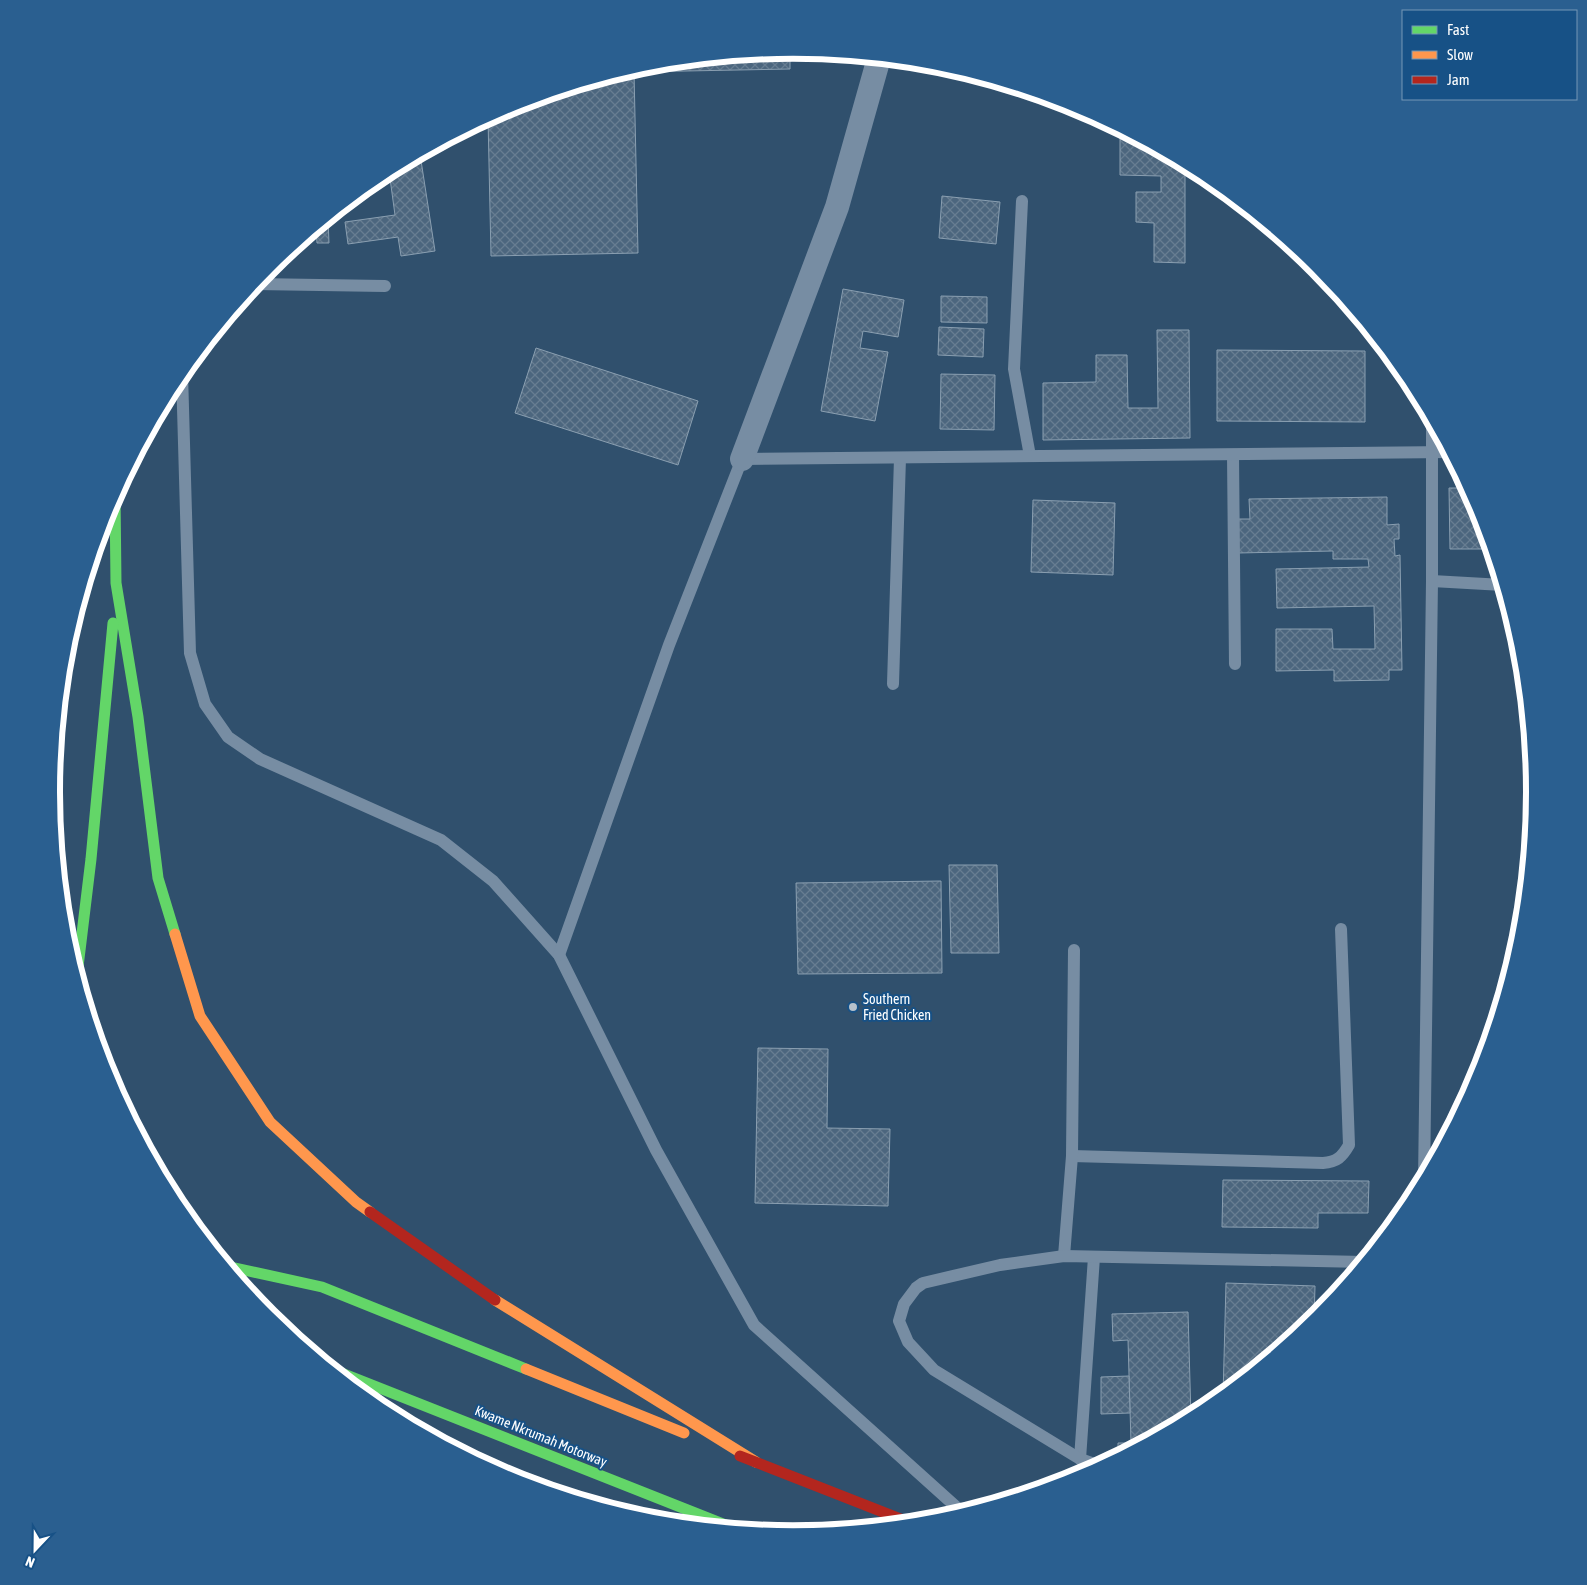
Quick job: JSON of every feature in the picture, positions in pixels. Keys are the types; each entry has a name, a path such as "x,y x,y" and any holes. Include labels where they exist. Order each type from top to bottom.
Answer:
{"highway":[{"path":"79,957 91,859 116,583 115,514"},
{"path":"116,583 138,717 158,878 200,1016 270,1122 356,1202 456,1274 528,1322 756,1462"},
{"path":"235,1268 322,1287 897,1519"},
{"name":"Kwame Nkrumah Motorway","path":"347,1375 719,1522"}],"street":[{"path":"742,459 837,207 877,64"}],"lane":[{"path":"1022,201 1014,369 1030,456"},
{"path":"265,284 385,286"},
{"path":"182,386 190,653 205,704 228,737 260,759 440,840 493,881 559,955 656,1150 754,1325 957,1507"},
{"path":"1424,1167 1432,432"},
{"path":"559,955 669,645 742,459 1443,452"},
{"path":"1232,454 1235,664"},
{"path":"893,684 900,458"},
{"path":"1432,581 1496,585"},
{"path":"1072,1156 1323,1163 1334,1162 1342,1157 1349,1144 1340,929"},
{"path":"1064,1256 1072,1156 1074,950"},
{"path":"1091,1463 1080,1459 934,1370 908,1342 899,1320 904,1304 916,1288 923,1283 1000,1265 1064,1256 1357,1262"},
{"path":"1080,1459 1094,1257"}],"building":[{"path":"790,59 790,69 659,72 746,60"},
{"path":"634,77 638,253 491,256 488,126 558,98"},
{"path":"1120,135 1185,172 1185,263 1154,262 1154,223 1136,222 1136,192 1161,192 1161,176 1120,175"},
{"path":"421,161 435,251 401,256 398,237 348,244 345,222 395,215 390,179"},
{"path":"942,196 1000,202 996,244 939,238"},
{"path":"328,226 329,243 317,243 317,236"},
{"path":"843,289 904,300 898,337 863,331 860,348 888,352 875,421 821,411"},
{"path":"941,296 987,297 987,323 941,322"},
{"path":"939,327 984,329 983,357 938,355"},
{"path":"1157,330 1189,330 1190,438 1043,440 1043,383 1096,382 1096,355 1127,355 1128,408 1158,408"},
{"path":"536,348 698,401 678,465 515,413"},
{"path":"1217,350 1365,351 1365,422 1217,421"},
{"path":"941,374 995,375 994,430 940,429"},
{"path":"1449,488 1461,488 1485,549 1450,549"},
{"path":"1387,497 1387,525 1399,524 1399,539 1394,539 1395,556 1400,555 1402,670 1389,670 1389,680 1334,681 1334,670 1276,671 1276,629 1332,629 1333,649 1375,649 1374,606 1277,608 1276,569 1369,567 1368,559 1333,559 1333,551 1238,553 1237,519 1250,519 1249,499"},
{"path":"1033,500 1115,503 1113,575 1031,572"},
{"path":"949,865 997,865 999,953 951,953"},
{"path":"941,881 942,973 798,974 796,883"},
{"path":"758,1048 828,1049 827,1128 890,1129 888,1206 755,1203"},
{"path":"1223,1180 1369,1181 1368,1213 1318,1213 1318,1228 1222,1227"},
{"path":"1226,1283 1315,1286 1314,1308 1277,1344 1223,1387"},
{"path":"1188,1312 1191,1409 1118,1451 1118,1443 1131,1443 1128,1340 1113,1341 1112,1314"},
{"path":"1129,1376 1130,1413 1101,1414 1101,1377"}],"traffic: fast":[{"path":"115,514 116,583 138,717 158,878 175,934"},
{"path":"79,957 91,859 113,623"},
{"path":"235,1268 322,1287 526,1369"},
{"path":"347,1375 719,1522"}],"traffic: slow":[{"path":"175,934 200,1016 270,1122 356,1202 370,1212"},
{"path":"495,1300 756,1462"},
{"path":"526,1369 684,1433"}],"traffic: jam":[{"path":"370,1212 495,1300"},
{"path":"740,1456 899,1518"}],"place":[{"name":"Southern Fried Chicken","path":"853,1007"}]}
